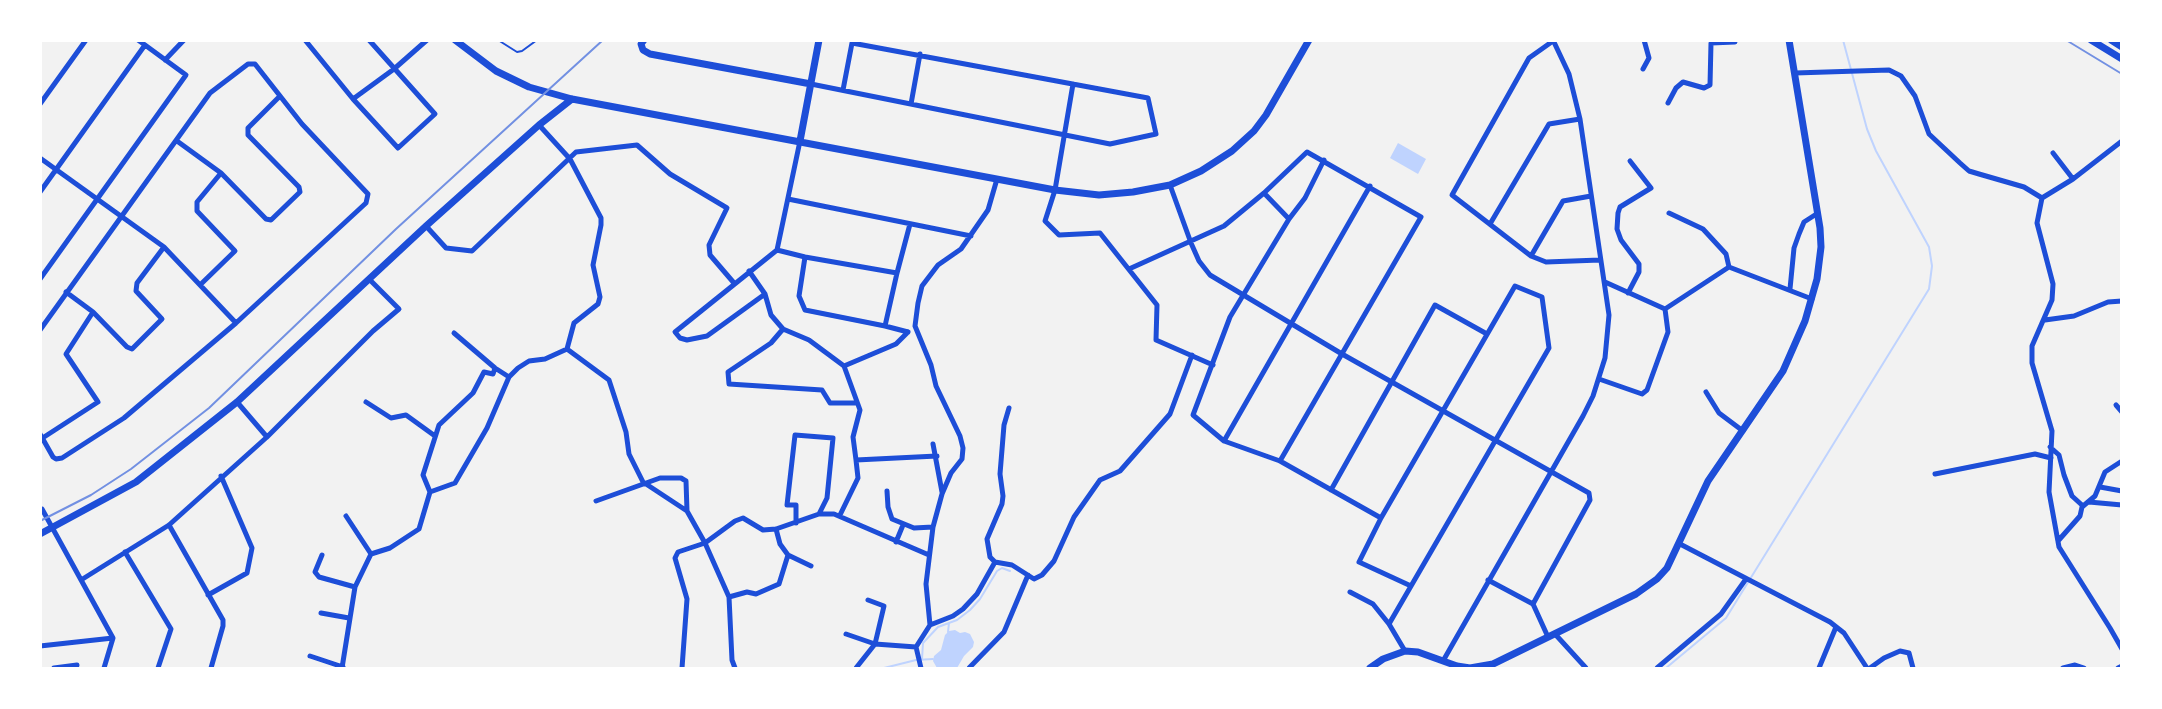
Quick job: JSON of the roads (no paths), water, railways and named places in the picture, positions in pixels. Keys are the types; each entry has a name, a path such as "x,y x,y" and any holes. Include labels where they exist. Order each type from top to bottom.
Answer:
{"street":[{"path":"40,104 86,40"},
{"path":"40,279 186,75 138,40"},
{"path":"165,60 184,40"},
{"path":"305,40 353,99 398,148 435,114 369,40"},
{"path":"353,99 394,69 427,40"},
{"path":"455,40 472,55 529,87 572,99 1055,190 1099,195 1133,192 1170,184 1209,166 1232,151 1254,131 1266,116 1309,40"},
{"path":"644,40 641,44 643,50 650,54 1110,144 1156,134 1148,98 852,43 843,90"},
{"path":"765,294 707,336 687,340 680,338 675,332 777,250 801,141 819,40"},
{"path":"1643,69 1648,58 1644,40"},
{"path":"1668,103 1676,88 1683,82 1704,88 1710,85 1711,43 1735,42 1735,40"},
{"path":"1370,669 1394,653 1405,651 1418,652 1470,668 1493,664 1648,587 1666,568 1680,544 1708,481 1783,371 1801,332 1821,261 1818,213 1789,40"},
{"path":"2091,40 2121,59"},
{"path":"2111,40 2121,47"},
{"path":"1443,661 1583,416 1599,379 1605,358 1609,315 1580,120 1569,74 1553,41 1528,58 1452,195 1531,256 1546,262 1600,260"},
{"path":"40,192 145,45"},
{"path":"911,104 920,54"},
{"path":"40,330 210,93 248,64 255,64 302,123 368,194 368,199 236,323 124,418 62,458 56,459 41,437 98,402 66,354 93,312"},
{"path":"1795,74 1889,70 1901,76 1915,96 1929,134 1969,171 2024,187 2042,198"},
{"path":"1073,84 1055,190 1045,221 1059,235 1100,233 1157,305 1156,340 1213,365"},
{"path":"177,141 221,173 266,219 271,220 300,192 299,187 248,135 248,128 280,96"},
{"path":"40,534 136,482 237,402 426,226 539,125 572,99"},
{"path":"1490,224 1549,124 1580,120"},
{"path":"539,125 570,159 601,218 592,265 600,297 598,304 574,323 567,349"},
{"path":"2121,141 2073,179 2042,198 2037,223 2053,284 2052,300 2032,346 2032,363 2052,431 2049,492 2058,541 2068,563 2110,628 2121,650"},
{"path":"426,226 446,248 472,251 576,152 637,145 670,174 727,208 709,245 710,255 734,284"},
{"path":"1129,269 1191,243 1224,226 1264,193 1307,152 1421,217 1280,461"},
{"path":"2053,153 2073,179"},
{"path":"40,158 123,216 164,248 236,323"},
{"path":"1324,160 1305,198 1289,219 1230,317 1194,415 1224,441 1280,461 1381,518"},
{"path":"1628,293 1639,272 1639,264 1617,229 1617,213 1620,207 1652,188 1630,161"},
{"path":"200,285 235,250 197,211 197,202 221,173"},
{"path":"930,625 926,584 933,527 942,494 951,473 962,459 963,448 960,436 936,386 931,366 915,326 922,286 938,265 961,249 971,236 988,210 997,179"},
{"path":"1170,184 1191,243 1199,261 1210,275 1342,354 1443,409 1588,493 1590,500 1533,604"},
{"path":"1224,441 1370,186"},
{"path":"1264,193 1289,219"},
{"path":"1531,256 1563,201 1591,196"},
{"path":"788,199 971,236"},
{"path":"1669,213 1704,229 1712,242 1726,254 1729,267"},
{"path":"1790,289 1794,248 1798,234 1804,222 1818,213"},
{"path":"885,326 910,224"},
{"path":"66,292 93,312 127,347 132,349 162,319 136,291 137,283 164,248"},
{"path":"777,250 897,273"},
{"path":"805,257 799,296 805,310 908,332"},
{"path":"1729,267 1812,299"},
{"path":"1665,309 1729,267"},
{"path":"749,271 765,294 771,315 783,329 809,340 844,366 860,410 853,436 858,478 840,515"},
{"path":"81,580 169,525 267,437 373,331 399,309 369,279"},
{"path":"1605,282 1665,309"},
{"path":"1389,624 1549,348 1542,297 1515,286 1381,518 1359,562 1411,586"},
{"path":"2045,320 2074,316 2108,302 2121,301"},
{"path":"1331,490 1436,305 1487,334"},
{"path":"1599,379 1642,394 1647,390 1668,332 1665,309"},
{"path":"844,366 896,344 915,326"},
{"path":"783,329 771,343 728,372 729,384 822,390 830,403 857,403"},
{"path":"454,333 509,377"},
{"path":"430,492 455,483 487,428 509,377 529,361 545,359 567,349"},
{"path":"567,349 609,380 626,432 629,454 643,482 687,511 705,543 729,597 732,660 735,669"},
{"path":"1009,408 1004,425 1000,474 1002,504 987,539 990,556 995,562 1012,565 1034,579 1042,575 1054,561 1074,517 1100,480 1120,471 1170,414 1192,355"},
{"path":"310,657 342,668 355,587 371,554 390,548 418,529 430,492 423,475 442,420 473,393 484,372 493,374 495,368"},
{"path":"1706,392 1719,412 1743,431"},
{"path":"237,402 267,437"},
{"path":"366,402 391,418 406,415 435,436"},
{"path":"2116,405 2121,412"},
{"path":"796,523 796,506 787,505 795,435 834,438 827,498 819,514"},
{"path":"933,444 937,456 942,494"},
{"path":"2050,447 2059,455 2072,496 2083,506"},
{"path":"1935,474 2035,454 2052,458"},
{"path":"856,460 937,456"},
{"path":"2058,541 2080,516 2083,506 2095,496 2105,472 2121,461"},
{"path":"208,595 247,573 252,548 221,476"},
{"path":"596,501 660,478 681,478 686,481 687,511"},
{"path":"2100,487 2121,491"},
{"path":"887,491 888,507 892,519 914,528 933,527"},
{"path":"2089,502 2121,505"},
{"path":"41,508 113,638 104,669"},
{"path":"682,669 687,599 675,558 678,552 705,543 735,521 742,518 763,530 776,529 819,514 840,515 929,555"},
{"path":"346,516 371,554"},
{"path":"169,525 223,620 210,669"},
{"path":"896,542 903,525"},
{"path":"776,529 780,544 788,555 811,566"},
{"path":"1680,544 1836,627 1844,633 1868,669 1900,651 1909,653 1913,669"},
{"path":"125,552 171,629 158,669"},
{"path":"322,555 315,572 319,577 355,587"},
{"path":"729,597 747,592 756,594 779,584 788,555"},
{"path":"921,669 916,647 930,625 953,616 963,609 977,594 995,562"},
{"path":"969,669 1004,632 1028,575"},
{"path":"1658,669 1721,614 1746,579"},
{"path":"1488,580 1533,604 1552,636 1586,669"},
{"path":"1350,592 1373,604 1389,624 1405,651"},
{"path":"856,669 875,644 884,606 868,600"},
{"path":"321,613 349,618"},
{"path":"1819,669 1836,627"},
{"path":"846,634 875,644 916,647"},
{"path":"40,646 113,638"},
{"path":"2063,669 2075,665 2084,669"},
{"path":"54,669 77,666"}],"lane":[{"path":"498,40 518,52 537,40"}],"water":[{"path":"1398,143 1426,159 1418,174 1390,158"},
{"path":"955,630 970,634 974,642 973,647 957,668 937,668 933,661 934,656 941,650 945,635"}],"waterway":[{"path":"1666,668 1726,618 1929,289 1932,266 1929,247 1876,151 1867,129 1843,40"},
{"path":"922,659 923,643 938,627 957,620 970,610 980,599 997,571 1002,568 1010,571"},
{"path":"948,632 949,623"},
{"path":"884,668 916,660 933,659"}],"railway":[{"path":"40,521 91,495 131,469 209,408 396,229 603,40"},
{"path":"2066,40 2122,74"}]}
